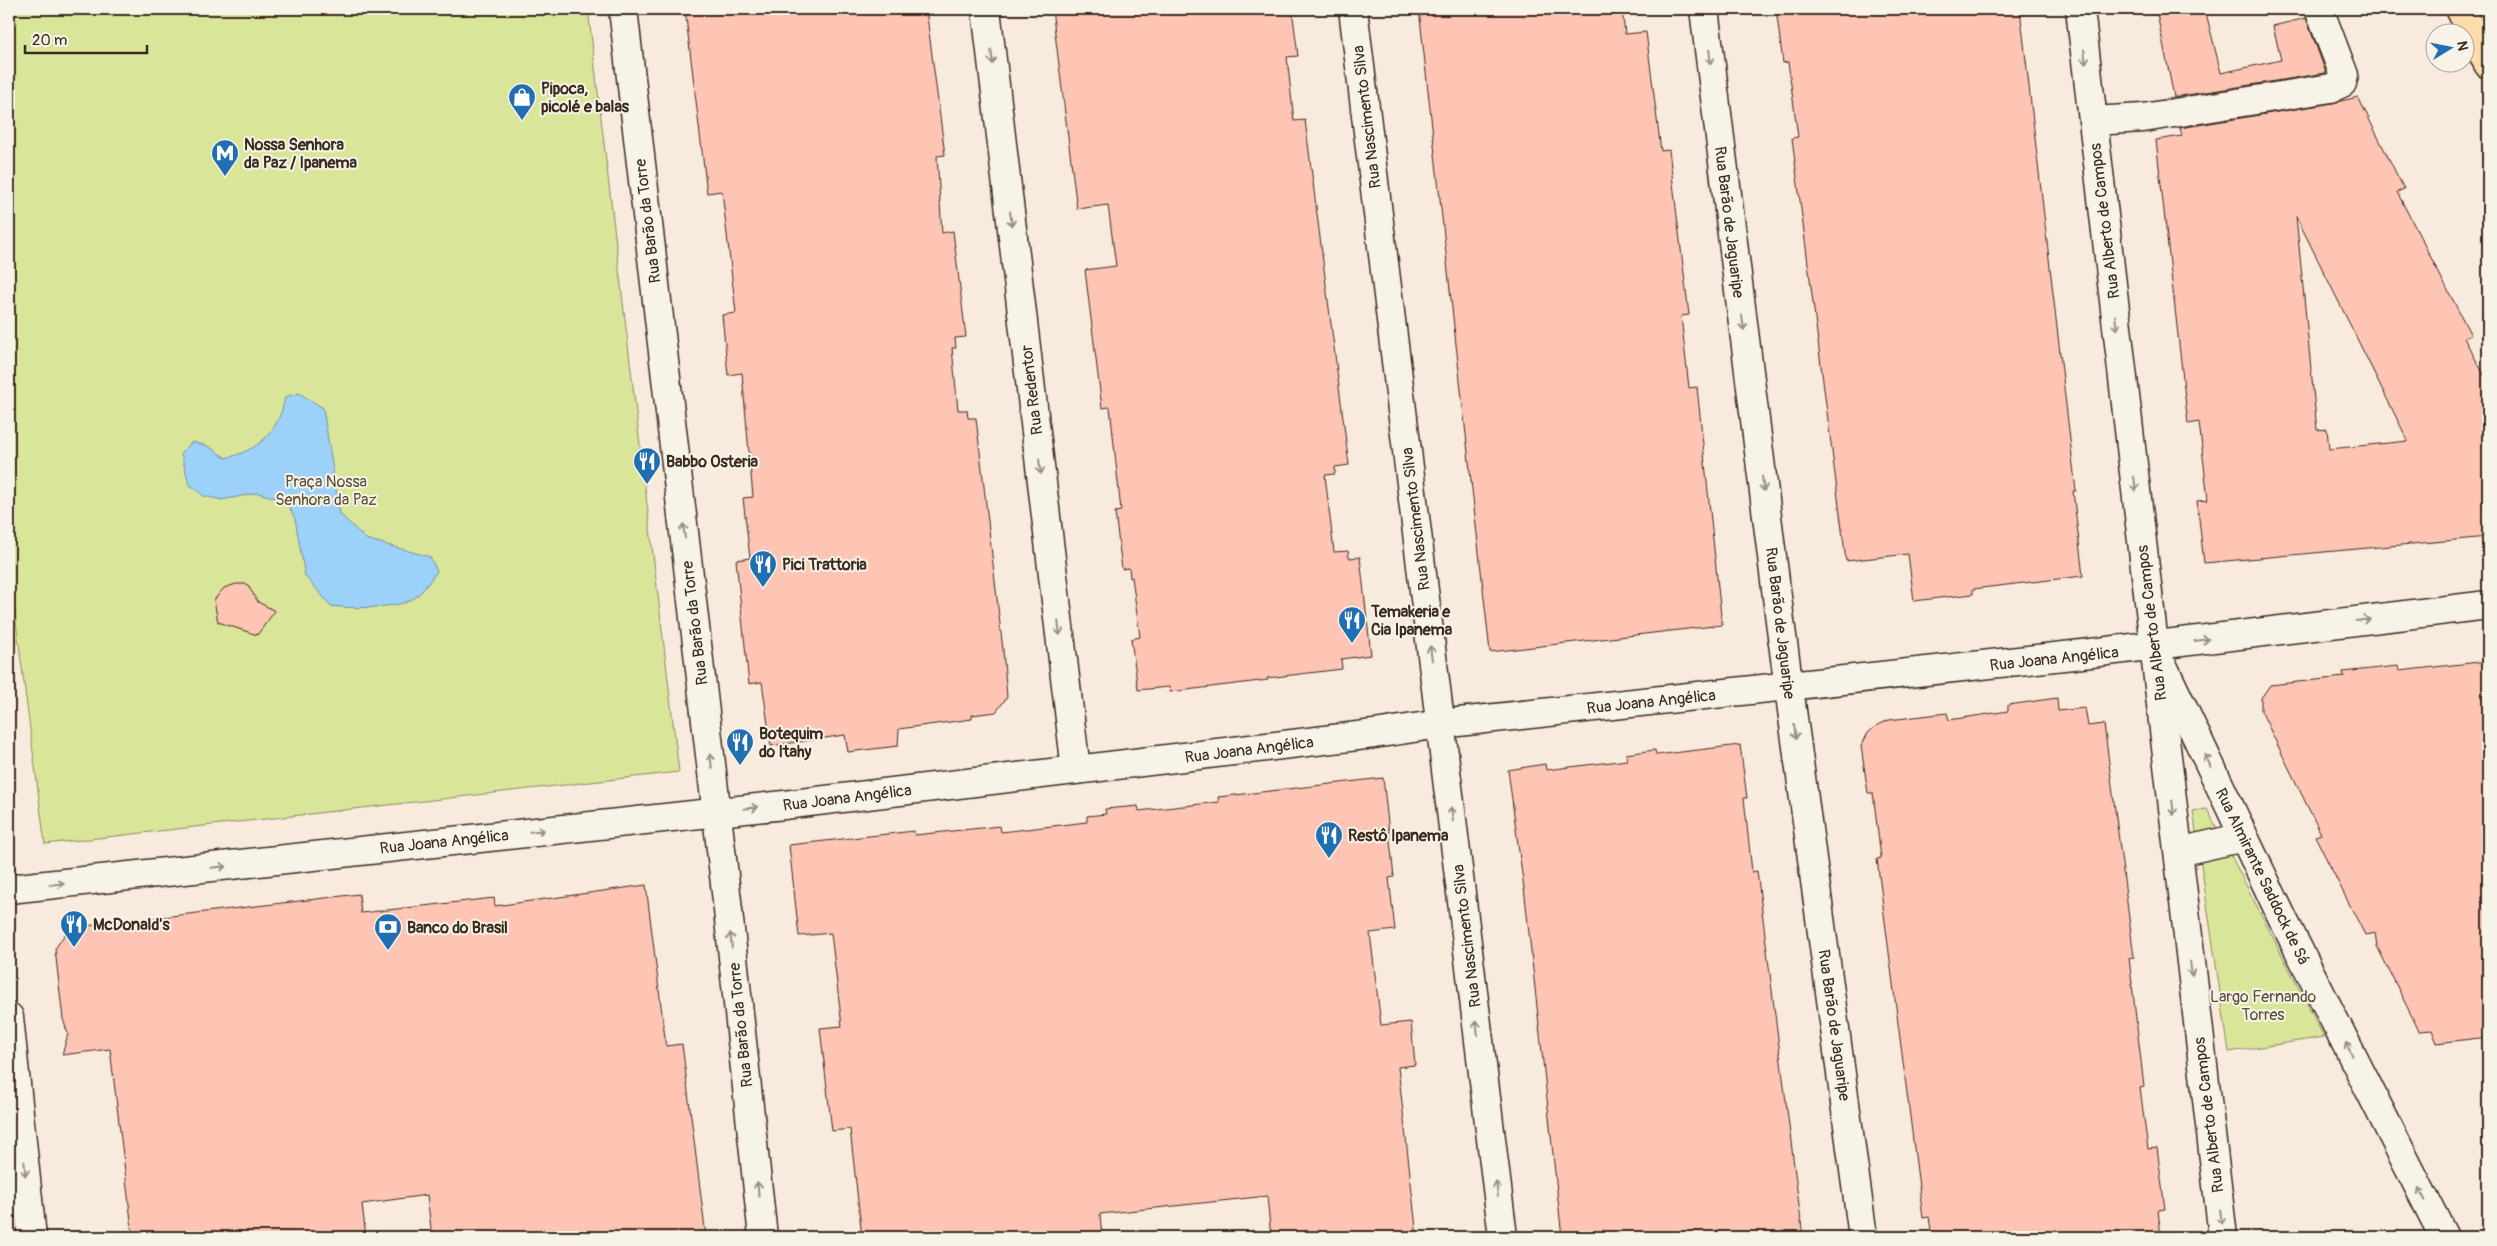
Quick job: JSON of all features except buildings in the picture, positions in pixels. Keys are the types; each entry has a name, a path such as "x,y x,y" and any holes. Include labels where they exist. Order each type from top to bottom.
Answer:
{"highway":[{"path":"2465,9 2460,9 2488,64"}],"street":[{"name":"Rua Barão da Torre","path":"623,9 717,812 763,1237"},
{"name":"Rua Redentor","path":"986,9 1076,770"},
{"name":"Rua Nascimento Silva","path":"1353,9 1502,1237"},
{"name":"Rua Barão de Jaguaripe","path":"1704,9 1789,688 1863,1237"},
{"name":"Rua Alberto de Campos","path":"2080,9 2223,1237"},
{"path":"2093,121 2143,118 2331,88 2342,83 2344,75 2319,9"},
{"name":"Rua Joana Angélica","path":"9,889 717,812 1374,734 1440,724 1789,688 2488,605"},
{"name":"Rua Almirante Saddock de Sá","path":"2154,646 2287,926 2444,1237"},
{"path":"2178,852 2244,837"},
{"path":"9,1017 32,1237"}],"green space":[{"name":"Praça Nossa Senhora da Paz","path":"9,9 588,9 679,772 45,844 9,568"},
{"name":"Largo Fernando Torres","path":"2207,809 2324,1037 2229,1052 2193,811"}],"water":[{"path":"299,393 323,408 340,514 366,539 430,557 437,571 424,589 412,600 380,607 331,606 305,576 295,519 286,500 257,493 222,500 204,496 189,484 181,453 192,442 208,446 226,458 238,455 266,438 278,420 285,397"}],"place":[{"name":"Pipoca, picolé e balas","path":"522,121"},
{"name":"Nossa Senhora da Paz / Ipanema","path":"225,177"},
{"name":"Babbo Osteria","path":"647,485"},
{"name":"Pici Trattoria","path":"763,588"},
{"name":"Temakeria e Cia Ipanema","path":"1352,644"},
{"name":"Botequim do Itahy","path":"740,766"},
{"name":"Restô Ipanema","path":"1329,859"},
{"name":"McDonald's","path":"74,948"},
{"name":"Banco do Brasil","path":"388,951"}]}
